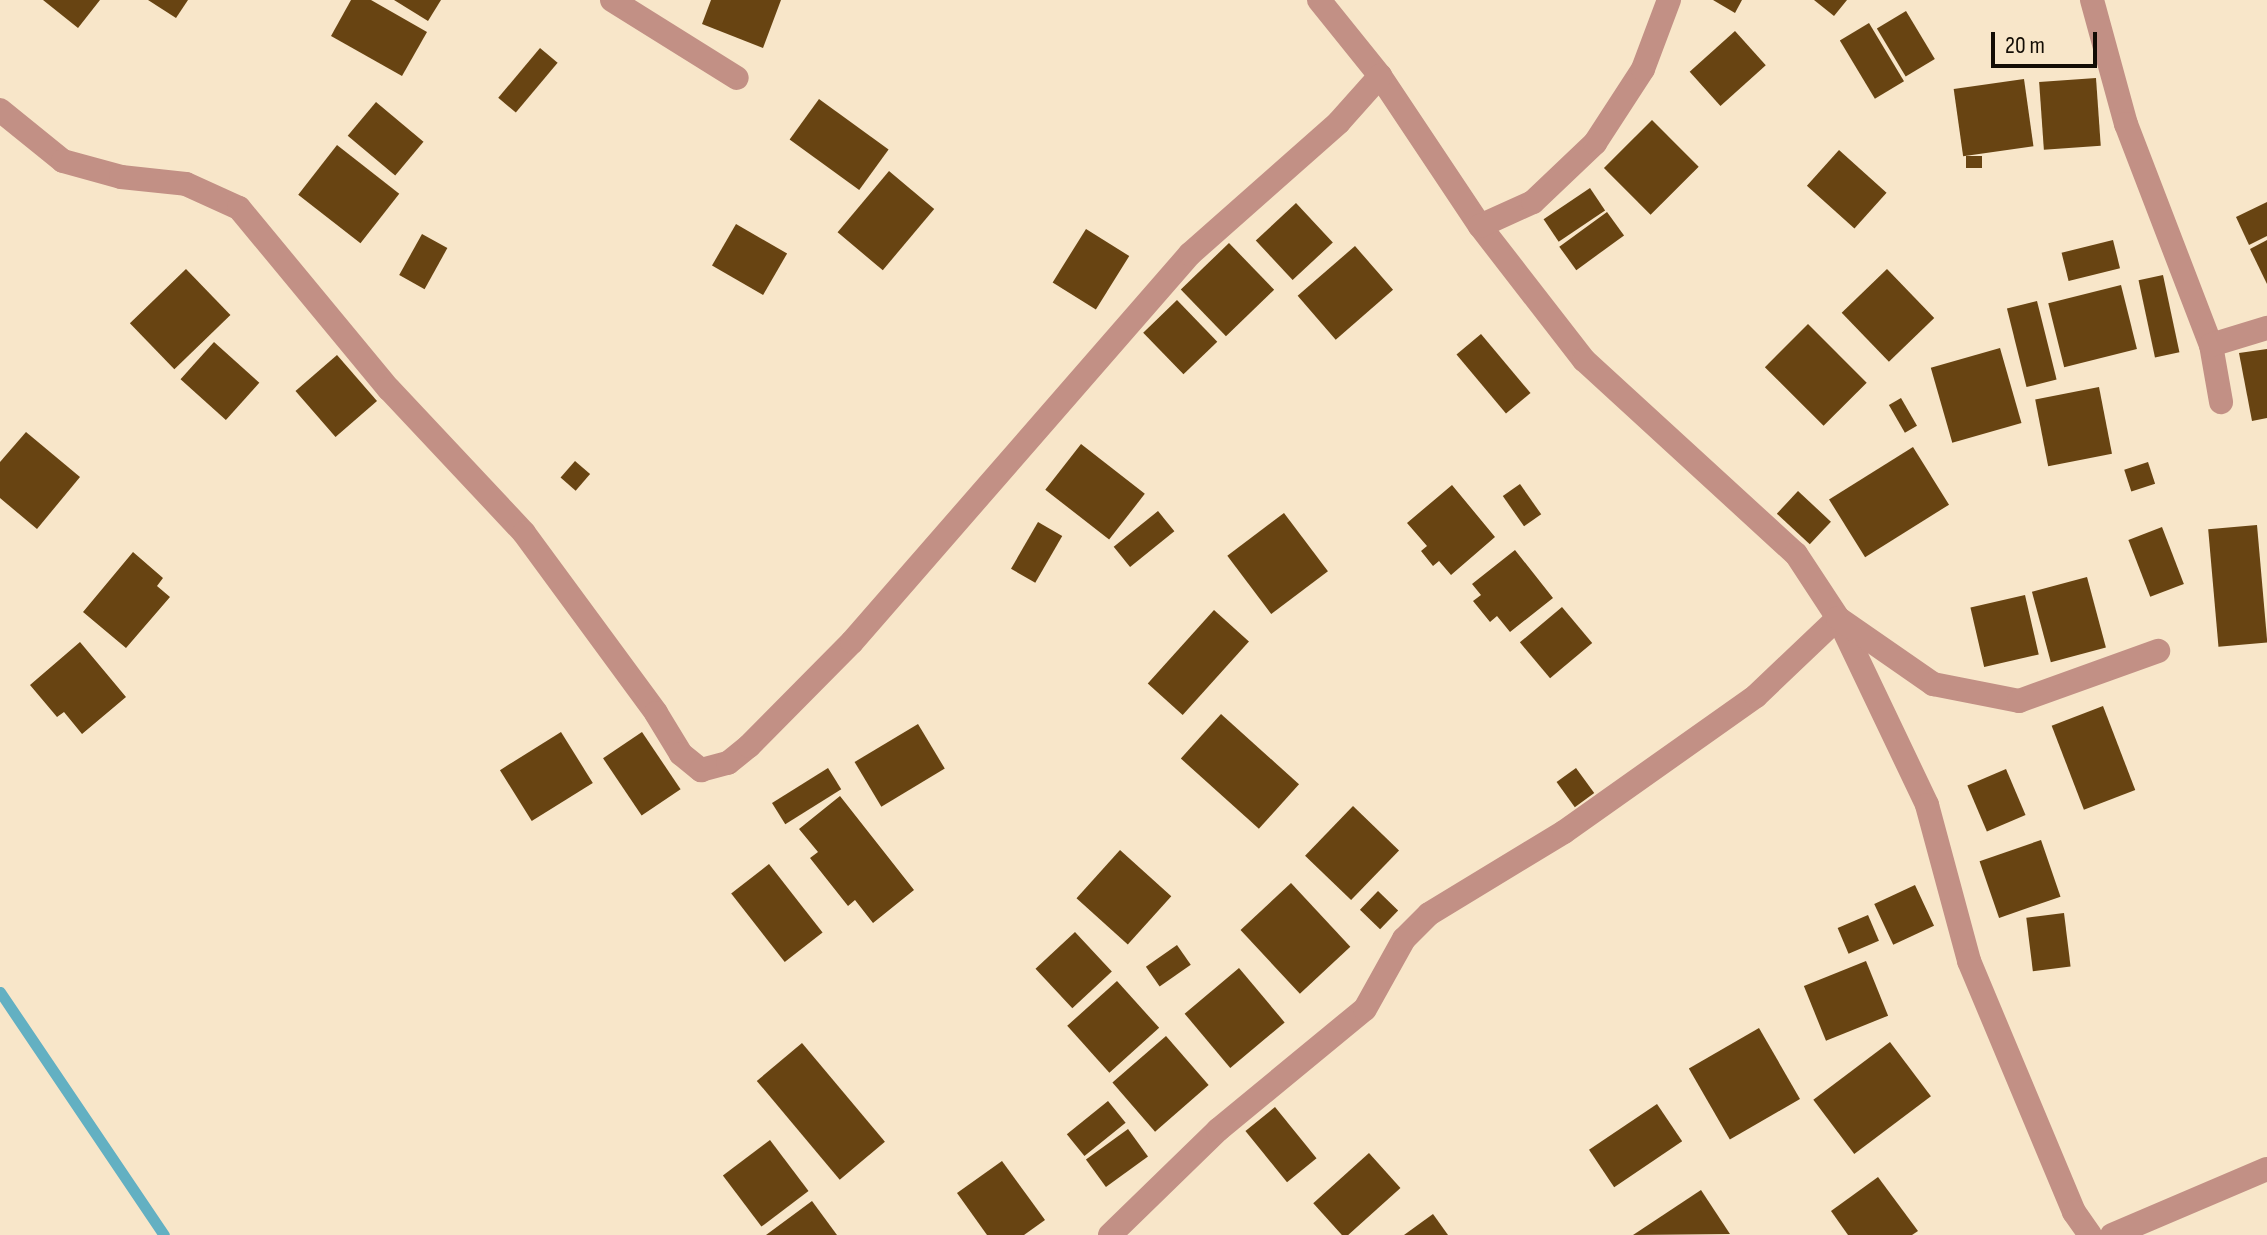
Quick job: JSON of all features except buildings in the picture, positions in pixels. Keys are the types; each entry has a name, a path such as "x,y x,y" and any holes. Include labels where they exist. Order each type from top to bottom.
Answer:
{"street":[{"path":"612,0 737,78"},
{"path":"1319,0 1380,76 1480,226 1584,360 1796,554 1838,618 1927,805 1969,961 2074,1212 2090,1235"},
{"path":"1480,226 1533,202 1595,143 1643,69 1669,0"},
{"path":"2092,0 2126,124 2211,345 2221,402"},
{"path":"0,110 63,161 121,177 186,184 239,208 389,389 524,533 681,754 701,770 739,754 852,642 1190,254 1339,122 1380,76"},
{"path":"2211,345 2267,328"},
{"path":"1838,618 1933,684 2019,701 2158,651"},
{"path":"1110,1235 1218,1130 1365,1009 1404,939 1429,914 1564,832 1756,696 1838,618"},
{"path":"2112,1235 2267,1169"}],"waterway":[{"path":"0,992 164,1235"}]}
